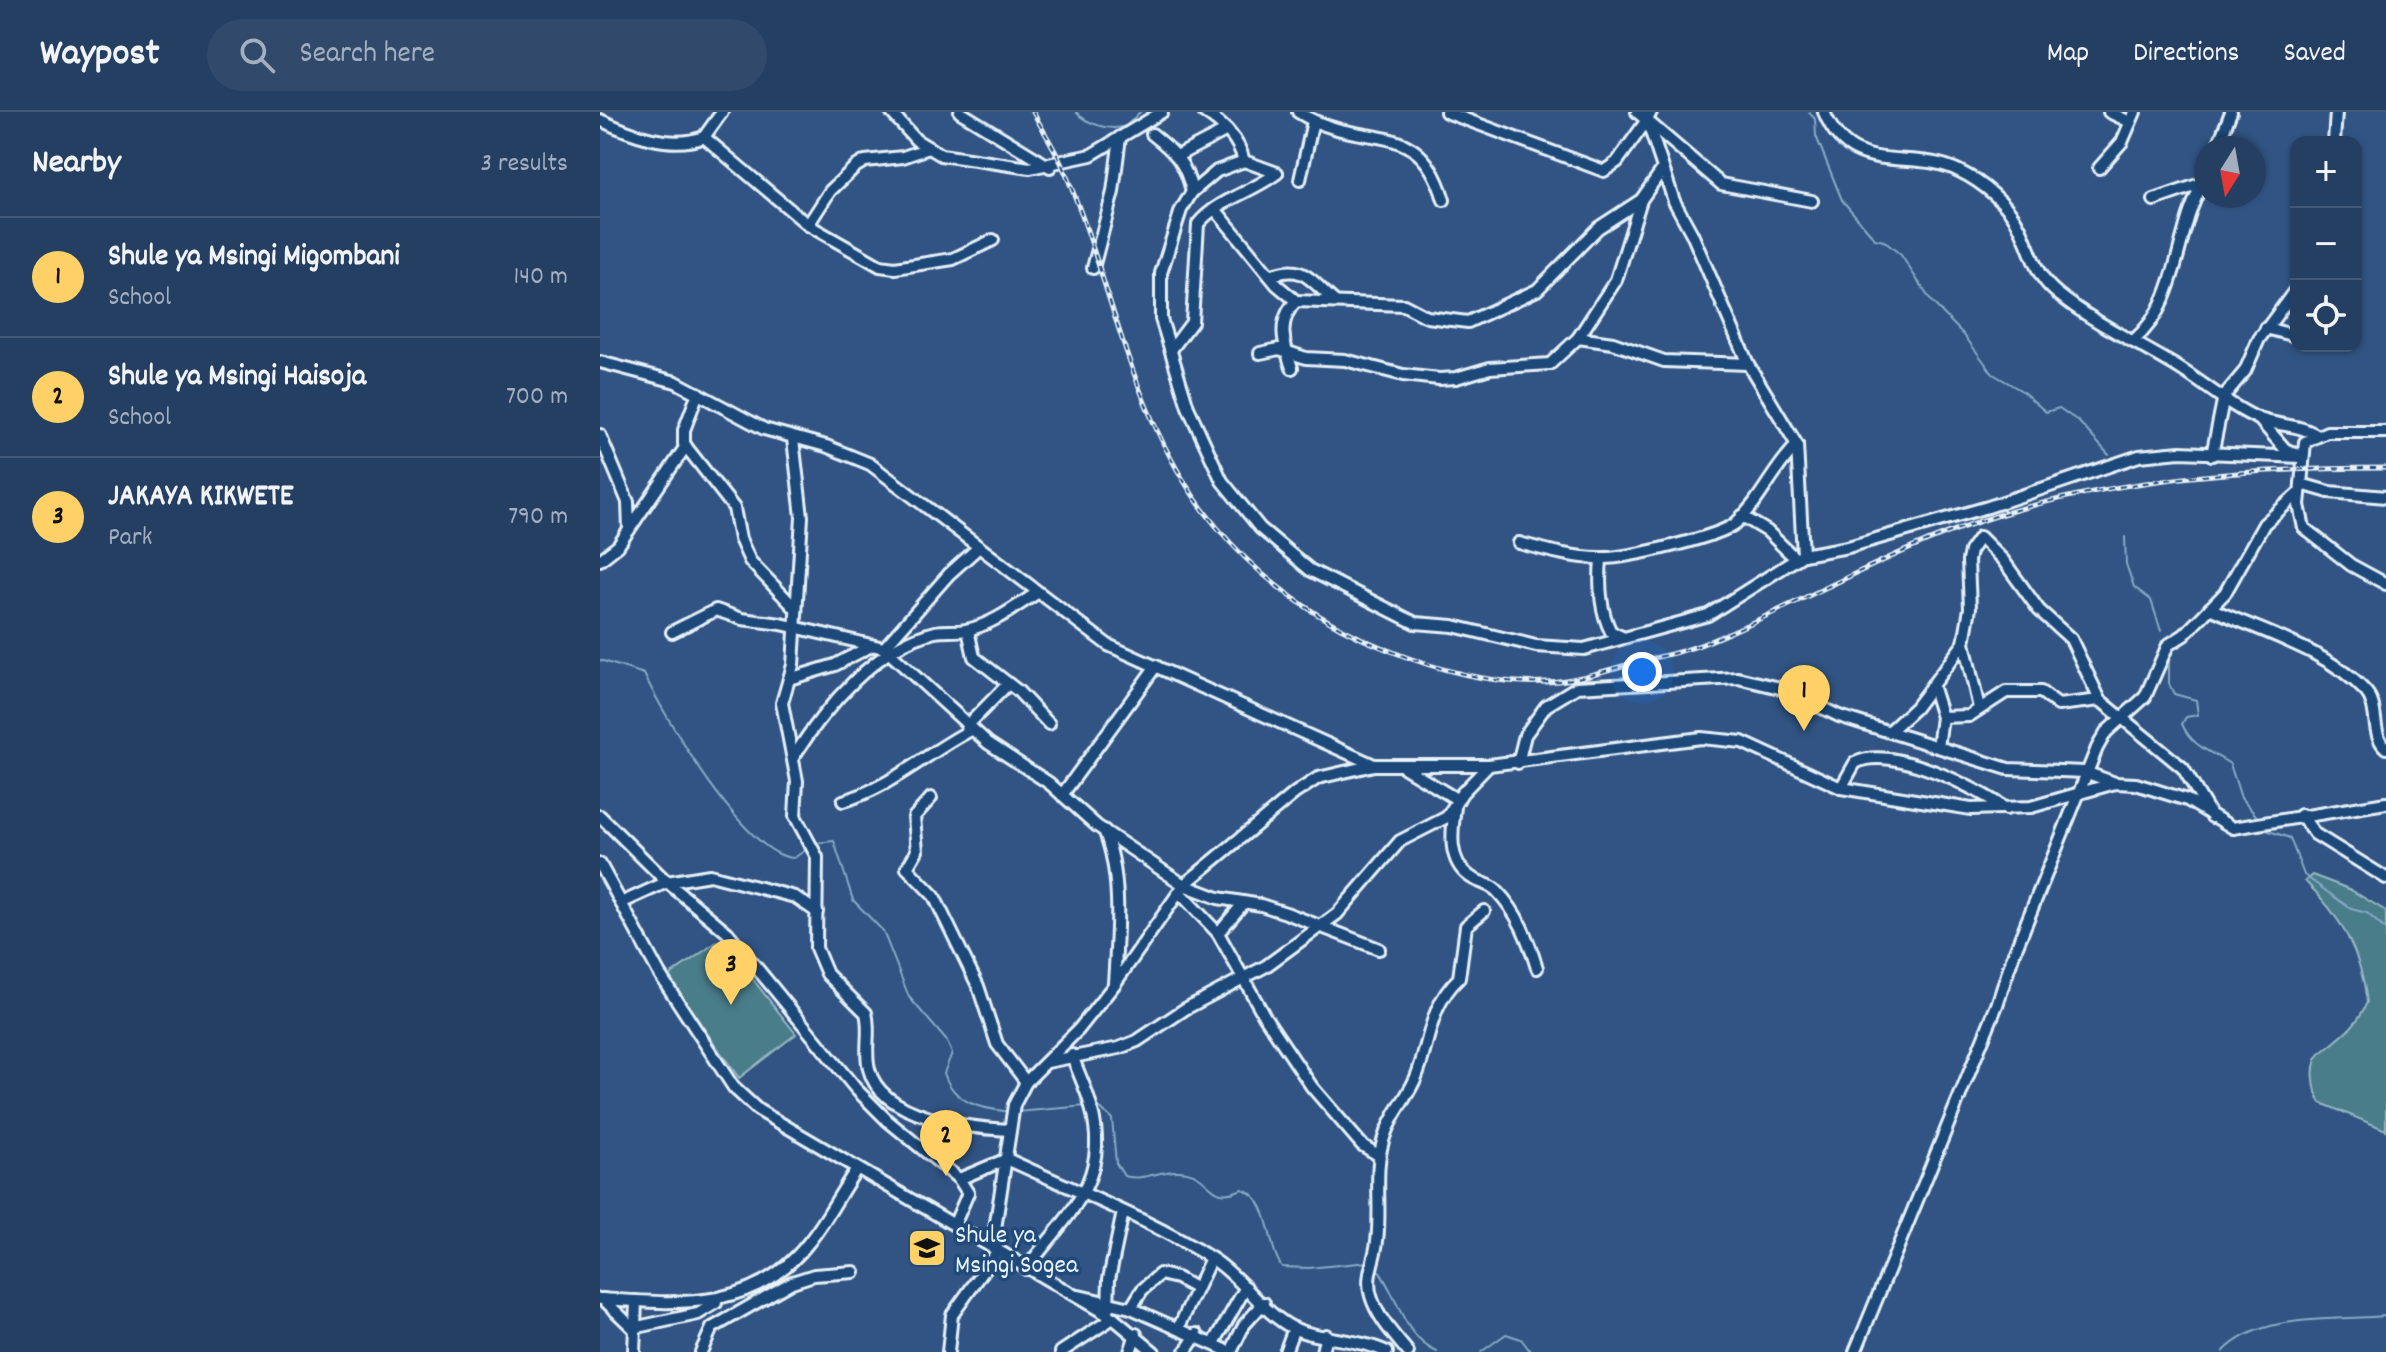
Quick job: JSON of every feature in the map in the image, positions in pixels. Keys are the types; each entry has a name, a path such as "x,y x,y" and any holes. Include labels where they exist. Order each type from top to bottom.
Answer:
{"street":[{"path":"704,137 722,112"},
{"path":"891,112 929,148 954,158 1030,168 1050,167 1091,155 1162,112"},
{"path":"960,112 1050,167"},
{"path":"1204,112 1237,141 1244,161"},
{"path":"1298,112 1313,121 1408,139 1430,162 1444,200"},
{"path":"1446,112 1604,171 1617,162 1649,116"},
{"path":"1637,112 1649,116 1721,184 1733,189 1812,201"},
{"path":"1824,112 1840,141 1854,149 1902,162 1946,166 1982,185 2019,224 2030,257 2043,282 2081,312 2259,419 2285,449 2301,457"},
{"path":"2099,168 2122,142 2132,117 2109,112"},
{"path":"2222,136 2231,112"},
{"path":"2334,136 2336,112"},
{"path":"1649,116 1662,170 1748,364 1797,445 1800,557"},
{"path":"600,120 647,139 704,137 808,225 880,266 895,268 953,259 993,240"},
{"path":"1300,180 1313,121"},
{"path":"1179,155 1227,130"},
{"path":"1152,134 1179,155 1187,167 1192,192"},
{"path":"1093,268 1113,192 1120,137"},
{"path":"808,225 830,191 855,167 865,161 903,157 929,148"},
{"path":"1171,350 1192,322 1197,289 1195,234 1202,219 1277,173 1244,161 1217,171 1192,192 1181,210 1165,258 1159,291 1161,319 1188,407 1222,481 1260,528 1310,570 1415,623 1453,626 1510,642 1558,649 1584,649 1708,615 1800,557 1848,547 1975,511 2139,456 2180,452 2301,457"},
{"path":"1260,353 1273,349 1306,358 1363,363 1403,375 1447,379 1490,368 1550,364 1578,338 1616,280 1641,200 1662,170"},
{"path":"2154,200 2194,183"},
{"path":"1215,209 1270,276 1296,301 1404,305 1427,317 1468,322 1537,290 1598,228 1641,200"},
{"path":"2133,341 2153,321 2168,289 2195,208"},
{"path":"1181,210 1202,219"},
{"path":"1270,276 1289,269 1302,272 1334,301"},
{"path":"2212,455 2224,396 2245,371 2266,328 2290,297"},
{"path":"1292,368 1284,317 1296,301"},
{"path":"2266,328 2290,334"},
{"path":"1578,338 1613,343 1664,361 1748,364"},
{"path":"600,362 665,378 764,429 849,454 884,472 1108,645 1374,765"},
{"path":"698,393 684,430 686,446 734,508 740,539 750,561 795,608"},
{"path":"2259,419 2308,430 2316,435"},
{"path":"2386,432 2356,430 2316,435 2305,442 2301,457 2299,515 2304,528 2351,565 2386,584"},
{"path":"600,435 628,502 629,530"},
{"path":"793,439 802,504 793,665 782,713 794,756 797,781 795,816 817,857 816,948 827,974 866,1013 868,1067 879,1086 915,1114 963,1126 1010,1130"},
{"path":"1519,543 1601,559 1678,544 1731,526 1742,516 1778,463 1797,445"},
{"path":"600,560 618,546 686,446"},
{"path":"2301,488 2386,497"},
{"path":"1855,1352 1997,1005 2085,772 2106,732 2145,697 2168,645 2184,635 2210,608 2239,571 2264,524 2301,488"},
{"path":"1742,516 1800,557"},
{"path":"1979,708 1964,643 1970,608 1968,561 1970,551 1980,537 2003,560 2039,610 2071,639 2100,700 2120,719 2153,740 2183,768 2213,819"},
{"path":"794,756 831,703 887,651 949,574 979,547"},
{"path":"1601,559 1601,591 1606,620 1611,632 1622,637"},
{"path":"887,651 935,632 968,630 991,621 1037,593"},
{"path":"2210,608 2298,646 2350,676 2372,699 2380,743 2386,748"},
{"path":"672,632 716,610 887,651 969,728 1062,795 1182,889 1218,933 1312,1087 1354,1136 1378,1155"},
{"path":"968,630 974,657 1035,706 1049,724"},
{"path":"1891,730 1915,708 1964,643"},
{"path":"789,679 835,665 871,646"},
{"path":"1062,795 1092,749 1156,666"},
{"path":"1518,763 1525,735 1546,706 1561,694 1590,684 1708,679 1758,681 1839,716 2023,771 2085,772 2115,783 2160,789 2187,800 2213,819 2233,828 2386,803"},
{"path":"843,801 875,791 969,728 1008,684"},
{"path":"1932,685 1942,717 1938,747"},
{"path":"1942,717 1969,716 2006,692 2041,692 2058,705 2100,700"},
{"path":"948,1352 952,1315 997,1252 995,1229 1014,1105 1026,1082 1114,985 1182,889 1295,793 1318,778 1374,765 1518,763 1701,738 1742,742 1841,788 1944,805 2008,810 2115,783"},
{"path":"1841,788 1855,763 1877,758 1933,771 2008,810"},
{"path":"1401,765 1457,803"},
{"path":"1045,1063 1072,1055 1119,1048 1137,1041 1185,1009 1244,978 1320,927 1355,897 1400,841 1439,823 1489,765"},
{"path":"931,798 914,817 917,851 907,868 934,896 978,986 997,1044 1026,1082"},
{"path":"1457,803 1451,840 1454,855 1468,875 1494,889 1515,914 1525,932 1537,968"},
{"path":"2301,815 2315,834 2386,878"},
{"path":"600,816 667,882 728,933 856,1089 888,1121 959,1179 968,1193 955,1223"},
{"path":"1104,830 1113,859 1117,929 1114,985"},
{"path":"600,864 659,973 734,1088 786,1129 955,1223 997,1252 1110,1316 1136,1334 1154,1352"},
{"path":"621,903 667,882 722,877 795,897 817,912"},
{"path":"1182,889 1243,904 1261,905 1379,949"},
{"path":"1218,933 1243,904"},
{"path":"1408,1352 1381,1317 1371,1295 1369,1270 1377,1245 1379,1213 1378,1155 1393,1116 1416,1079 1437,1008 1448,988 1459,978 1466,926 1484,911"},
{"path":"1026,1269 1083,1195 1094,1174 1095,1122 1072,1055"},
{"path":"959,1179 1007,1159 1123,1212 1211,1258 1294,1328 1358,1347 1387,1352"},
{"path":"633,1328 698,1314 779,1270 807,1245 856,1170"},
{"path":"1110,1316 1110,1269 1123,1212"},
{"path":"1179,1327 1211,1258"},
{"path":"701,1352 712,1328 792,1282 814,1275 854,1272"},
{"path":"1131,1308 1142,1290 1160,1274 1195,1288"},
{"path":"1214,1343 1246,1287"},
{"path":"1066,1293 1131,1308 1197,1334 1231,1352 1244,1325 1264,1303"},
{"path":"601,1299 722,1300"},
{"path":"601,1299 633,1328"},
{"path":"634,1352 636,1301"},
{"path":"1061,1352 1110,1316"},
{"path":"1285,1352 1294,1328"},
{"path":"1130,1352 1136,1334"},
{"path":"1185,1352 1197,1334"},
{"path":"1322,1352 1326,1335"}],"green space":[{"path":"2312,875 2349,889 2386,911 2386,1130 2321,1103 2316,1093 2314,1071 2317,1059 2353,1025 2367,1002 2360,967 2347,936 2339,921 2305,881"},
{"path":"721,939 796,1034 739,1078 667,977"}],"waterway":[{"path":"1076,112 1092,123 1113,128 1125,126 1140,112"},
{"path":"1809,112 1815,119 1816,136 1842,200 1875,239 1884,241 1901,255 1931,301 1964,335 1993,374 2022,391 2046,412 2059,408 2078,421 2109,455"},
{"path":"2125,537 2126,564 2134,587 2151,600 2161,631"},
{"path":"2169,654 2169,684 2174,694 2196,700 2198,715 2186,717 2182,724 2186,732 2202,748 2230,764 2241,798 2259,819"},
{"path":"600,660 644,674 669,721 708,781 753,834 774,851 794,858 807,849"},
{"path":"2266,830 2290,838 2304,875 2351,909 2367,913 2386,930"},
{"path":"815,843 834,841 853,900 883,931 909,997 946,1040 952,1053 944,1073 955,1092 970,1103 1011,1112"},
{"path":"1097,1105 1112,1119 1116,1163 1124,1176 1187,1172 1202,1179 1217,1192 1231,1193 1242,1189 1252,1194 1264,1212 1282,1267 1309,1268 1368,1262"},
{"path":"1017,1112 1086,1106"},
{"path":"1376,1267 1408,1326 1425,1345 1437,1352"},
{"path":"2223,1352 2239,1339 2278,1324 2386,1316"},
{"path":"1481,1352 1506,1334 1521,1339 1531,1352"}],"railway":[{"path":"1033,112 1059,158 1080,210 1143,398 1187,486 1216,526 1273,583 1316,614 1364,639 1446,670 1507,681 1557,681 1678,652 1741,627 1958,529 1996,516 2092,492 2189,477 2287,470 2386,468"}],"place":[{"name":"Shule ya Msingi Migombani","path":"1804,731"},
{"name":"JAKAYA KIKWETE","path":"731,1005"},
{"name":"Shule ya Msingi Haisoja","path":"946,1176"},
{"name":"Shule ya Msingi Sogea","path":"927,1248"}]}
